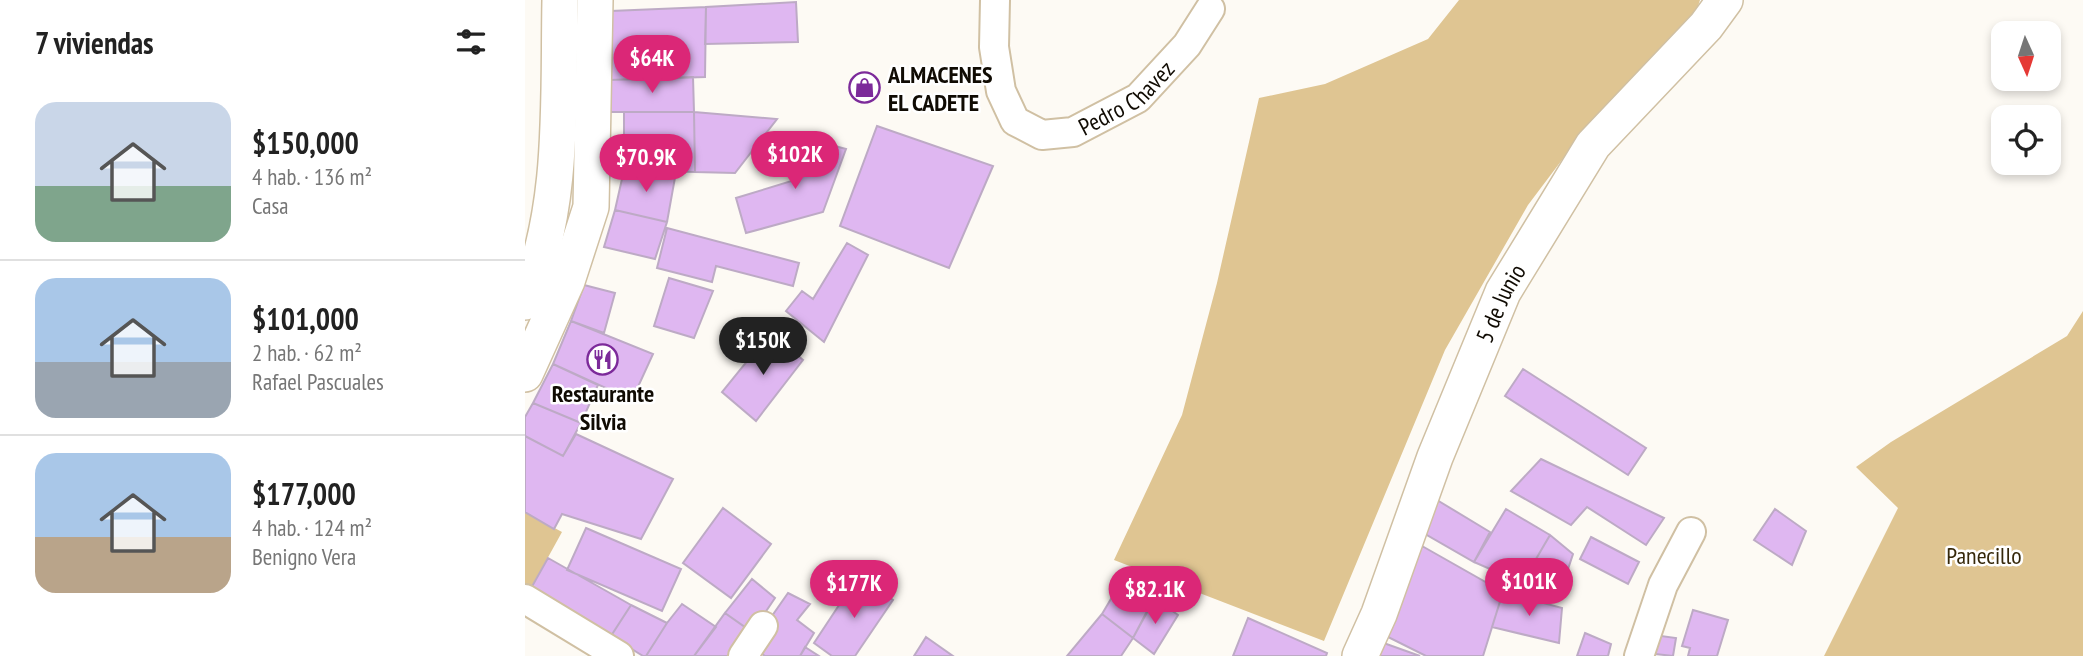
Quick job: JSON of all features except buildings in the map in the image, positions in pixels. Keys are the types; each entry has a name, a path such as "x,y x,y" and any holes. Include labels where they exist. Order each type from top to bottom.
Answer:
{"street":[{"path":"525,302 537,275 553,197 560,108 560,0"},
{"path":"525,374 567,281 591,207 595,0"},
{"name":"Pedro Chavez","path":"995,0 994,47 1001,91 1015,121 1042,135 1073,132 1138,98 1187,45 1210,9"},
{"name":"5 de Junio","path":"1360,656 1379,614 1435,457 1503,292 1593,145 1706,26 1724,0"},
{"path":"1639,656 1663,585 1691,532"},
{"path":"525,599 619,656"},
{"path":"743,656 763,626"}],"green space":[{"path":"1459,0 1700,0 1696,12 1586,128 1528,205 1445,350 1324,641 1114,560 1182,415 1217,283 1259,98 1325,84 1428,39"},
{"name":"Panecillo","path":"2083,311 2083,656 1824,656 1898,508 1856,467 1891,442 2067,336"},
{"path":"525,512 562,532 530,590 525,587"}],"place":[{"name":"ALMACENES EL CADETE","path":"865,88"},
{"name":"Restaurante Silvia","path":"603,359"}]}
